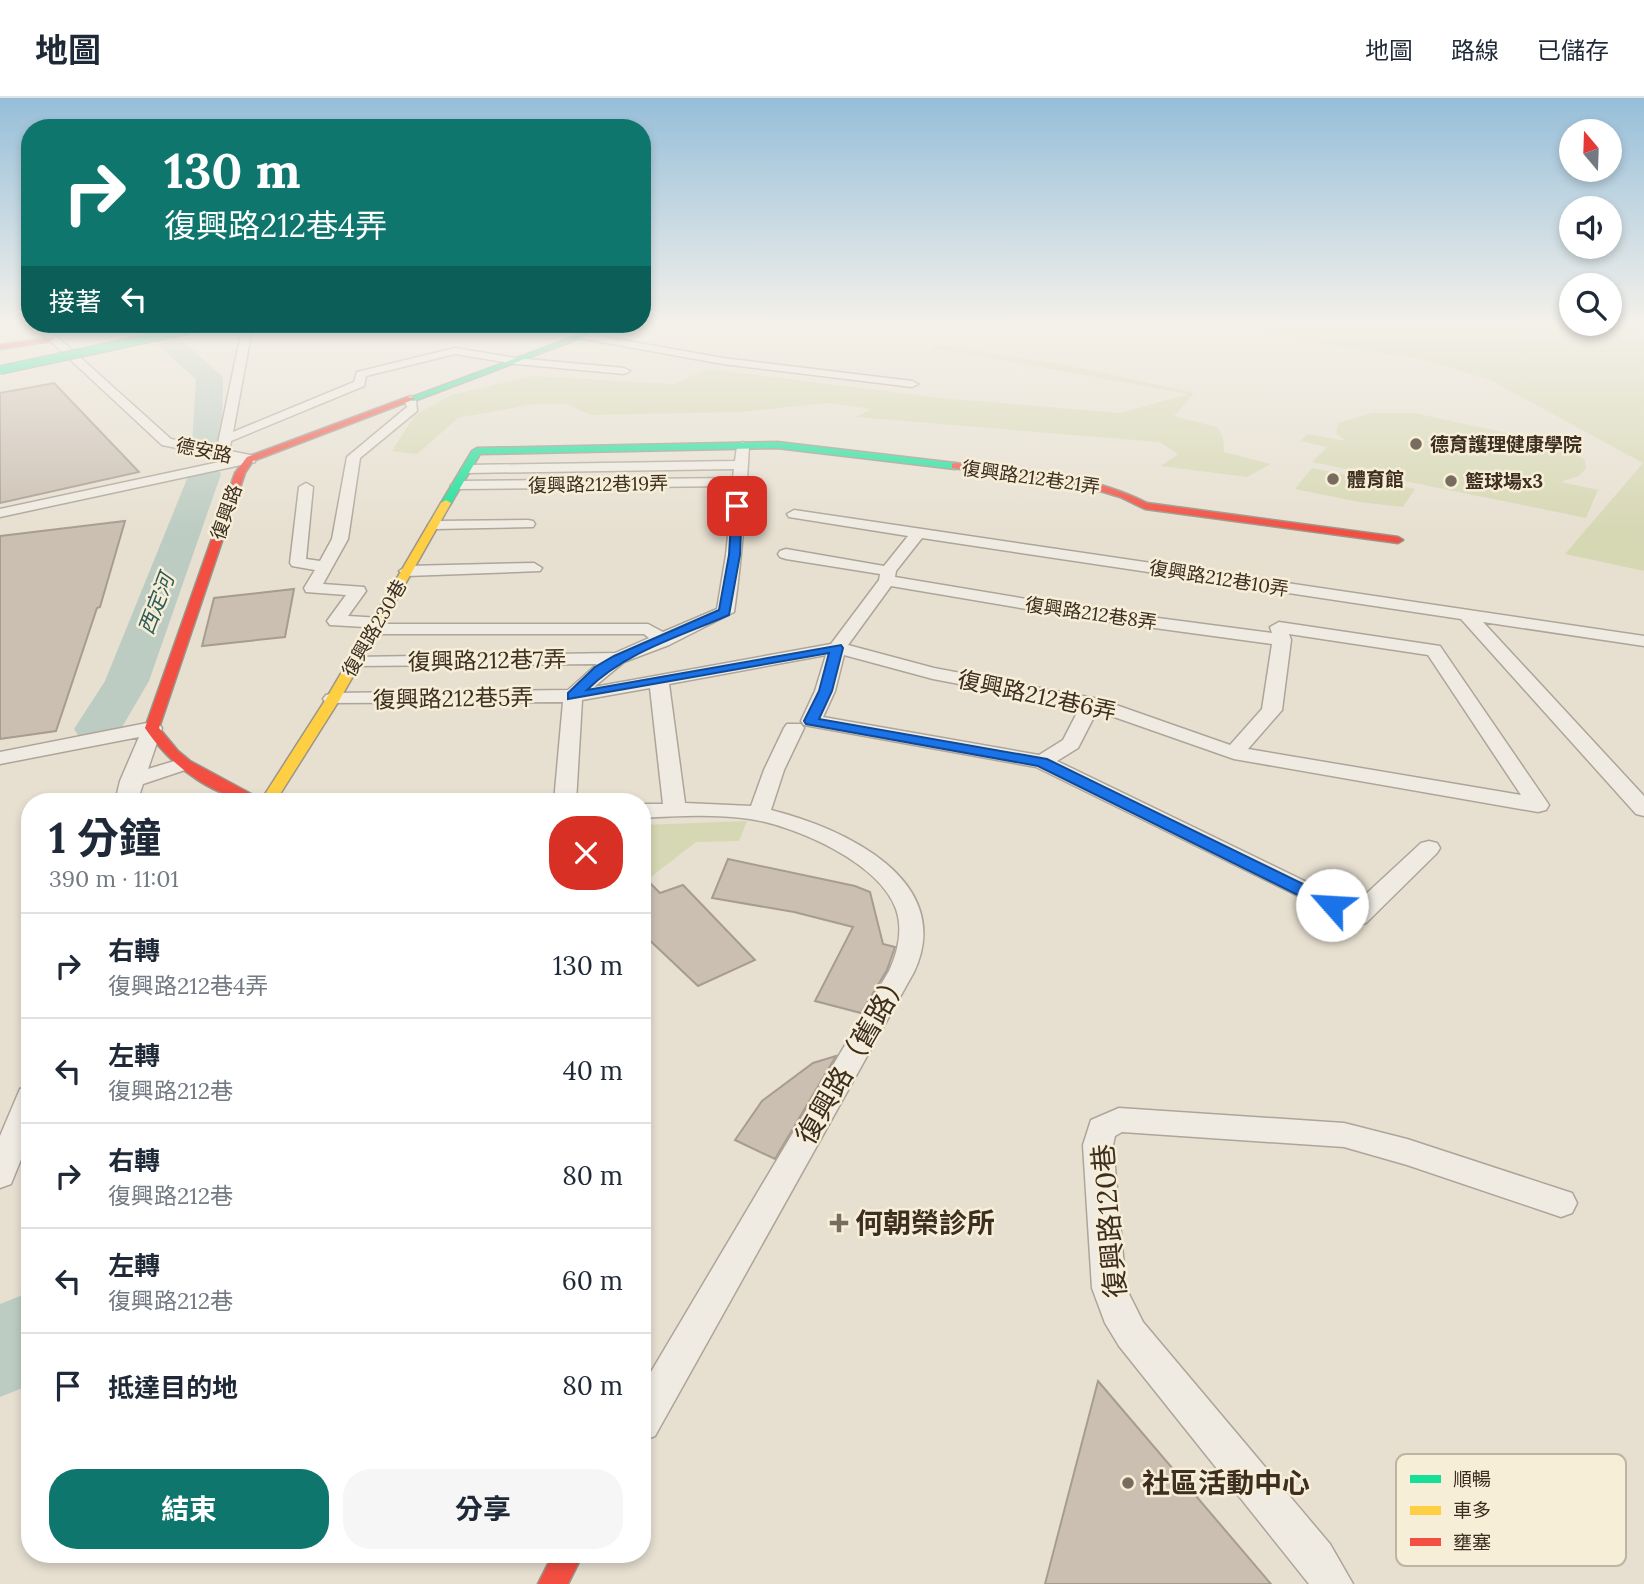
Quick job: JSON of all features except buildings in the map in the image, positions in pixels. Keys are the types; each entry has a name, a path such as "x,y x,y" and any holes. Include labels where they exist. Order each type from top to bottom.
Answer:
{"street":[{"name":"德安路","path":"113,393 167,442 250,459"},
{"path":"222,454 235,393"},
{"path":"226,439 337,393"},
{"name":"復興路","path":"152,728 240,473 250,459 428,393"},
{"path":"410,400 413,408 354,457 340,539 312,587 358,591 336,621 373,625 648,629 663,641"},
{"name":"復興路212巷21弄","path":"743,446 777,445 1091,482 1121,492 1145,506 1398,540"},
{"path":"566,793 573,696 600,670 618,658 663,641 725,612 734,555 743,446"},
{"name":"復興路212巷19弄","path":"477,451 743,446"},
{"name":"復興路230巷","path":"273,793 333,699 373,625 477,451"},
{"path":"0,513 250,459"},
{"path":"467,469 741,474"},
{"name":"復興路212巷19弄","path":"458,485 741,474"},
{"path":"306,486 298,562 326,566"},
{"name":"復興路212巷10弄","path":"794,514 1644,641"},
{"path":"435,524 528,524"},
{"path":"918,533 836,648 825,691 811,721 1042,762 1357,917 1429,848"},
{"path":"786,554 887,576"},
{"path":"407,571 534,568"},
{"name":"復興路212巷8弄","path":"887,576 1074,612 1434,650 1538,805 1234,752"},
{"path":"1467,615 1644,809"},
{"path":"1234,752 1272,710 1281,634"},
{"name":"復興路212巷5弄","path":"333,699 573,696 836,648"},
{"name":"復興路212巷6弄","path":"836,648 933,673 1092,703 1234,752"},
{"name":"復興路212巷7弄","path":"355,662 618,658"},
{"path":"659,681 675,810"},
{"path":"1042,762 1071,744 1092,703"},
{"path":"0,758 152,728"},
{"path":"152,728 167,754 181,765 240,793"},
{"path":"128,791 152,728"},
{"path":"759,814 774,770 794,728"},
{"path":"128,791 181,765"},
{"name":"復興路（舊路）","path":"651,811 759,814 838,842 886,876 908,906 912,943 909,957 651,1407"},
{"path":"0,1175 21,1120"},
{"name":"復興路120巷","path":"1332,1584 1316,1558 1131,1334 1117,1311 1109,1288 1098,1144 1102,1129 1119,1120 1344,1135 1407,1152 1561,1203"},
{"path":"552,1584 564,1563"}],"green space":[{"path":"458,393 904,393 1120,413 1188,394 1184,393 1194,393 1174,416 1217,427 1223,437 1224,452 1271,464 1247,477 1161,466 1178,454 1160,442 855,417 871,409 829,403 741,412 590,415 567,404 534,404 458,418 417,454 392,451 415,415"},
{"path":"1515,393 1644,393 1644,571 1565,554 1643,463"},
{"path":"1372,413 1414,413 1550,442 1567,448 1585,460 1586,468 1579,476 1561,482 1598,490 1586,518 1312,462 1327,447 1300,441 1307,434 1346,441 1336,433 1338,423"},
{"name":"體育館","path":"1312,468 1415,489 1403,507 1359,502 1295,489"},
{"path":"747,821 739,841 696,842 651,877 651,825"}],"waterway":[{"name":"西定河","path":"207,445 209,393"},
{"name":"西定河","path":"98,729 127,681 205,474"},
{"name":"西定河","path":"0,1356 21,1339"}],"traffic: fast":[{"path":"411,399 426,393"},
{"path":"446,503 477,451 777,445 955,466"}],"traffic: slow":[{"path":"273,793 333,699 446,503"}],"traffic: jam":[{"path":"239,793 185,764 152,728 240,473 250,459 411,399"},
{"path":"955,466 1077,481 1123,495 1145,506 1398,540"},
{"path":"552,1584 564,1563"}],"place":[{"name":"德育護理健康學院","path":"1416,444"},
{"name":"體育館","path":"1333,479"},
{"name":"籃球場x3","path":"1451,481"},
{"name":"何朝榮診所","path":"839,1223"},
{"name":"社區活動中心","path":"1128,1483"}],"route":[{"path":"737,506 734,555 725,612 663,641 618,658 600,670 573,696 836,648 825,691 811,721 1042,762 1332,905"}]}
